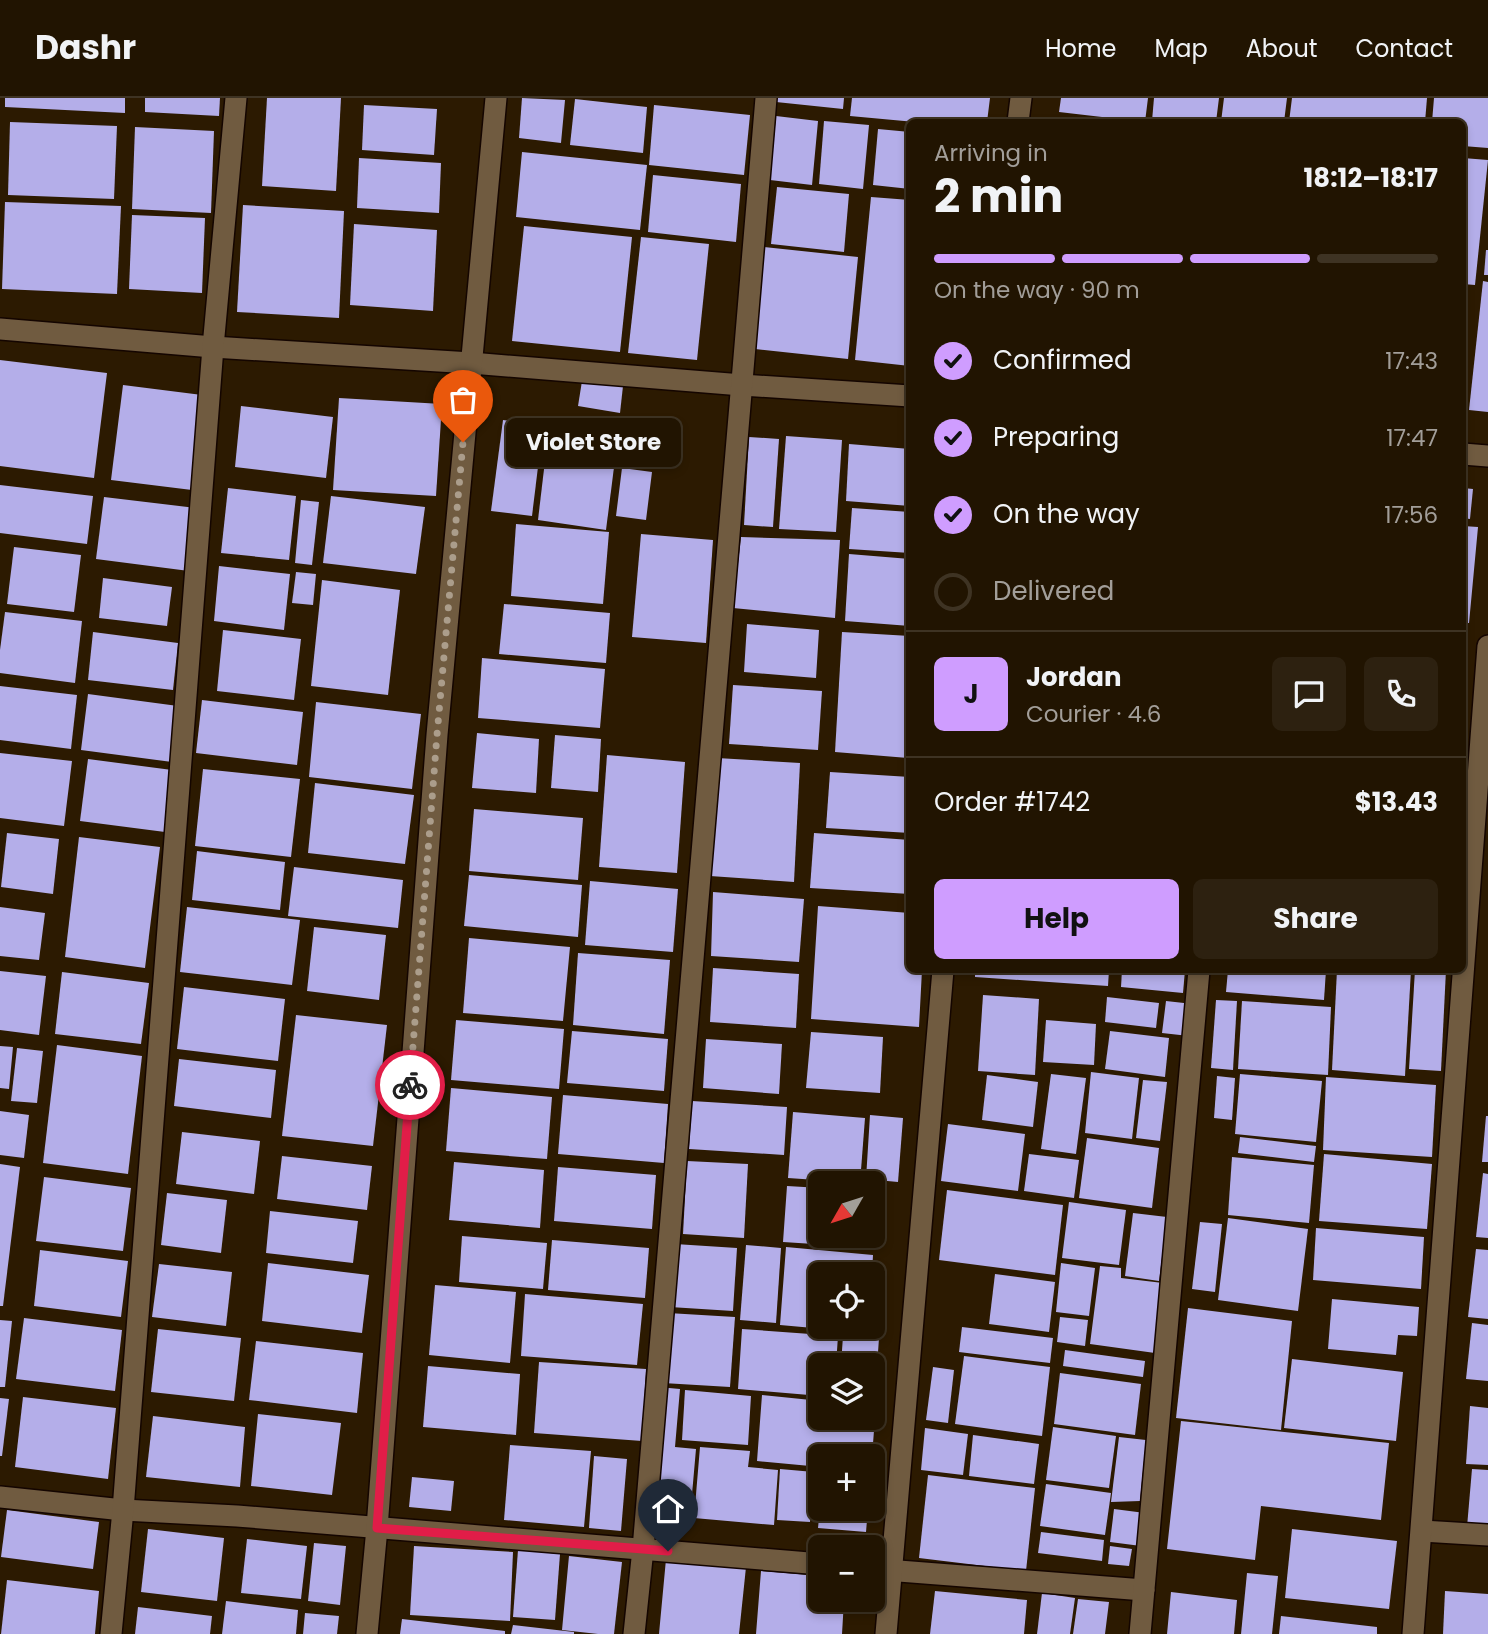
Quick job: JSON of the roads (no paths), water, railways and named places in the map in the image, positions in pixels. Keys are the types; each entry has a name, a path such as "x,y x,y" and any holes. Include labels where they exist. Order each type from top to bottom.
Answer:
{"street":[{"path":"111,1634 236,98"},
{"path":"366,1634 377,1528 437,735 496,98"},
{"path":"634,1634 766,98"},
{"path":"1018,119 1021,98"},
{"path":"0,328 214,347 906,396"},
{"path":"1466,454 1488,456"},
{"path":"1466,941 1488,646"},
{"path":"885,1549 943,973"},
{"path":"1140,1634 1199,973"},
{"path":"1413,1634 1464,973"},
{"path":"0,1497 123,1510 237,1516 808,1563"},
{"path":"1422,1531 1488,1535"},
{"path":"885,1569 1143,1590"},
{"path":"885,1612 886,1634"}],"place":[{"name":"Violet Store","path":"463,442"}]}
